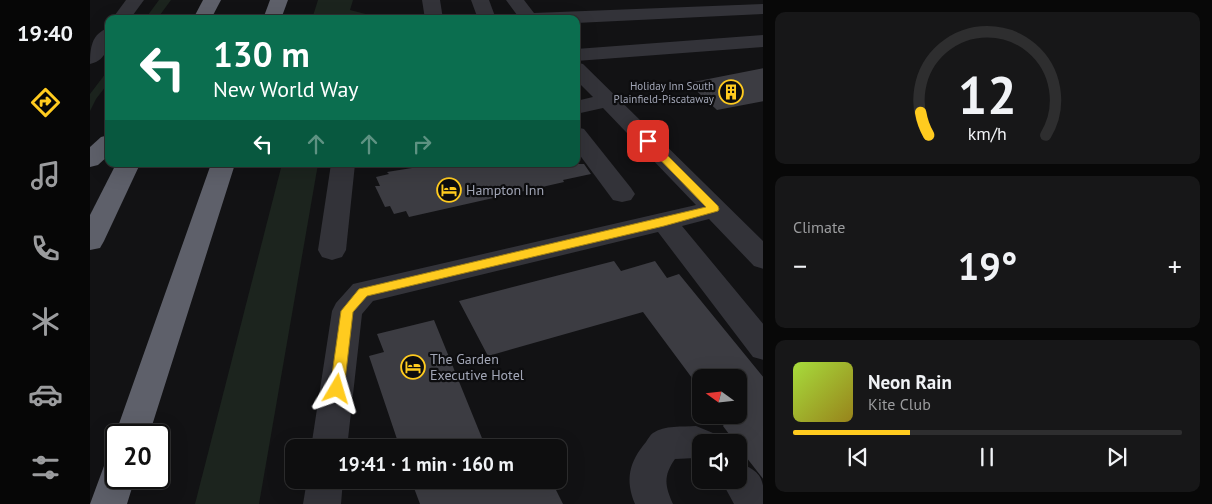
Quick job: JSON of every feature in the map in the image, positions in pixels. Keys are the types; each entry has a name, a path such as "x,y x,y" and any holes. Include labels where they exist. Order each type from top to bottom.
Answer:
{"highway":[{"path":"204,15 212,0"},
{"path":"273,15 279,0"},
{"path":"90,160 105,146"},
{"path":"90,241 127,167"},
{"path":"136,424 222,167"},
{"path":"108,504 113,489"}],"street":[{"path":"123,15 135,0"},
{"path":"431,0 433,15"},
{"path":"480,0 486,15"},
{"path":"514,0 527,15"},
{"path":"580,17 763,9"},
{"path":"90,58 105,39"},
{"path":"580,55 763,41"},
{"path":"580,72 763,259"},
{"path":"580,107 608,100"},
{"path":"580,139 622,194"},
{"path":"332,250 343,167"},
{"path":"330,439 347,311 363,292 714,209"},
{"path":"664,222 763,348"},
{"path":"654,504 648,490 649,465 666,444 692,442"},
{"path":"322,504 324,489"},
{"path":"746,489 757,504"}],"shaded area":[{"path":"159,0 171,0 160,15 148,15"},
{"path":"318,0 353,0 350,10 369,15 313,15"},
{"path":"105,74 105,87 90,111 90,94"},
{"path":"281,167 317,167 259,504 195,504"}],"building":[{"name":"Holiday Inn South Plainfield-Piscataway","path":"763,68 763,101 717,110 688,83"},
{"name":"Hampton Inn","path":"580,164 584,164 591,174 563,180 564,182 409,217 406,211 394,214 390,206 385,207 375,186 380,186 376,177 389,174 387,172 418,167 580,167"},
{"path":"614,261 621,271 655,261 667,278 679,274 763,377 763,479 747,458 747,434 729,434 723,426 724,424 748,424 748,369 692,369 692,378 643,312 488,356 459,301"},
{"path":"434,320 482,439 397,439 369,356 384,352 377,334"},
{"path":"414,489 556,489 563,504 420,504"}],"place":[{"name":"Holiday Inn South Plainfield-Piscataway","path":"731,92"},
{"name":"Hampton Inn","path":"449,190"},
{"name":"The Garden Executive Hotel","path":"413,367"}],"route":[{"path":"337,389 347,311 363,292 714,209 648,141"}]}
